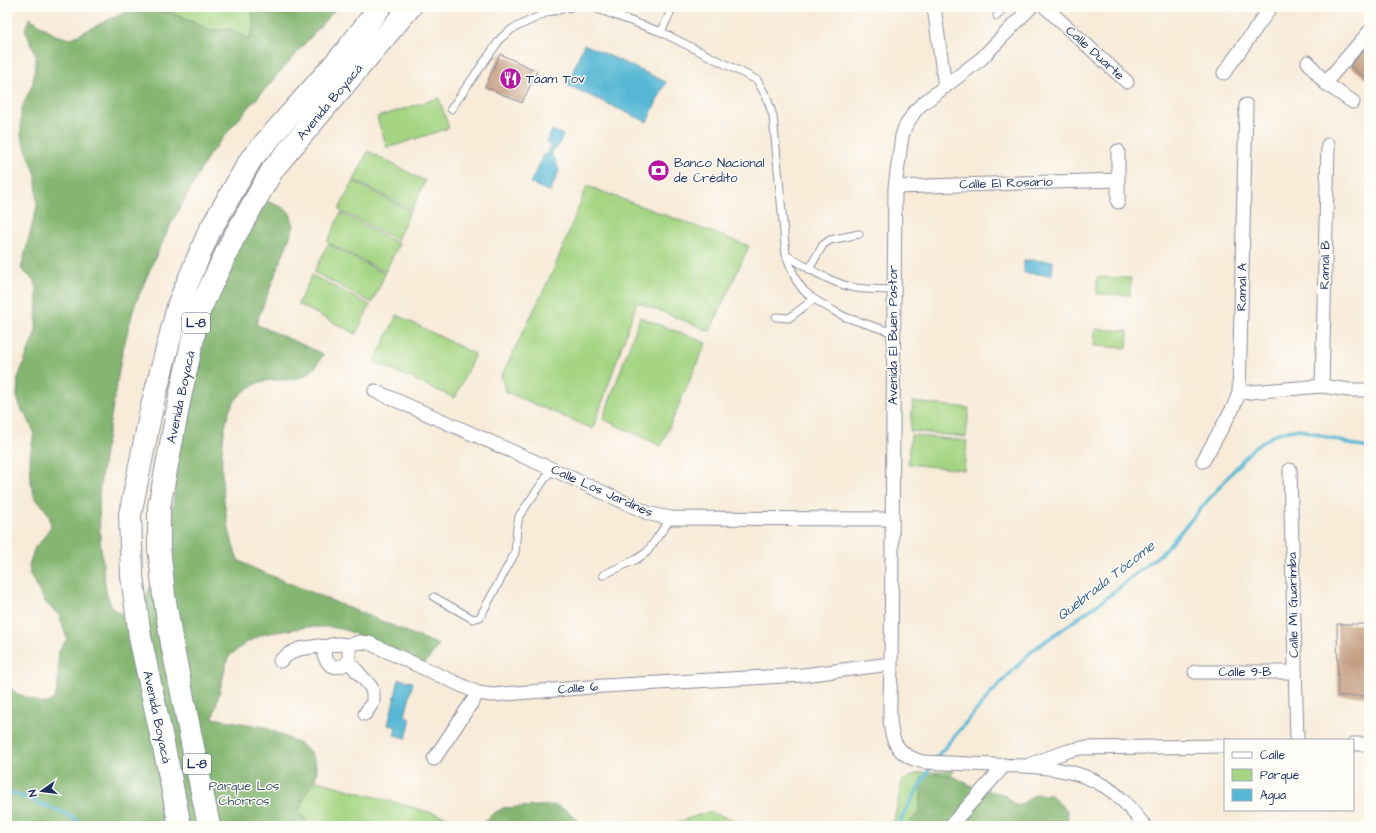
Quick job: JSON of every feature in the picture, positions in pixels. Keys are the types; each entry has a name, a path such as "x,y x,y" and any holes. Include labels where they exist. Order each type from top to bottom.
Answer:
{"highway":[{"name":"Avenida Boyacá","path":"180,826 140,637 132,576 130,515 152,406 179,303 209,232 251,159 346,51 380,7"},
{"name":"Avenida Boyacá","path":"209,826 172,644 164,595 159,546 159,507 180,397 199,311 232,241 273,169 410,7"}],"street":[{"path":"934,7 945,87"},
{"name":"Avenida El Buen Pastor","path":"1031,7 981,59 922,104 915,111 905,127 902,136 895,187 891,664 889,720 891,732 898,749 906,756 915,760 924,762 1047,767 1070,771 1096,781 1118,796 1145,826"},
{"name":"Calle Duarte","path":"1045,7 1127,82"},
{"path":"1224,73 1271,7"},
{"path":"1325,83 1369,32"},
{"path":"1308,62 1325,83 1353,102"},
{"name":"Ramal A","path":"1203,461 1234,408 1239,393 1246,105"},
{"name":"Ramal B","path":"1322,386 1328,145"},
{"path":"1118,151 1118,202"},
{"name":"Calle El Rosario","path":"895,187 1118,180"},
{"path":"1239,393 1322,386 1349,390 1369,390"},
{"name":"Calle Los Jardines","path":"375,391 650,514 671,518 892,519"},
{"name":"Calle Mi Guarimba","path":"1290,470 1297,739"},
{"name":"Calle 6","path":"280,661 288,654 299,649 369,642 478,693 492,695 603,686 803,675 891,664"},
{"path":"349,645 349,662 371,687 373,702 365,714"},
{"path":"326,647 324,655 329,664 336,667 341,667 349,662"},
{"name":"Calle 9-B","path":"1195,672 1295,672"},
{"path":"434,760 478,693"},
{"path":"1354,744 1369,744"},
{"path":"1026,766 1081,748 1224,746"},
{"path":"950,826 1005,765"}],"lane":[{"path":"451,109 501,38 512,29 548,12 571,7"},
{"path":"592,7 661,32 757,80 767,98 773,116 786,255 796,280 814,299 845,317 894,333"},
{"path":"661,32 673,7"},
{"path":"997,16 1004,7"},
{"path":"809,269 823,245 830,240 859,234"},
{"path":"786,255 833,281 856,288 894,290"},
{"path":"776,317 789,318 814,299"},
{"path":"434,597 473,619 480,617 515,553 519,516 552,469"},
{"path":"603,575 647,552 671,518"}],"green space":[{"path":"137,7 250,7 253,15 253,27 249,40 231,29 210,30 172,13"},
{"path":"250,7 337,7 209,155 175,216 134,307 122,353 99,494 100,539 106,593 112,608 122,615 134,610 145,599 158,568 173,505 191,325 266,201 282,207 290,213 294,226 256,324 323,354 315,367 306,375 294,379 267,380 259,383 240,395 231,407 226,423 223,442 222,484 228,525 238,560 255,569 439,645 423,666 346,630 330,627 307,627 264,634 246,643 228,657 213,718 265,727 300,744 310,752 315,761 317,773 313,784 308,790 302,803 300,811 310,826 7,826 7,684 16,693 41,703 49,702 54,698 58,684 59,652 67,639 59,615 45,602 30,575 29,565 35,547 42,540 51,526 47,512 35,499 31,482 30,457 34,432 26,414 22,411 17,397 18,378 36,331 37,288 34,280 21,269 37,206 36,175 21,136 21,110 33,83 36,56 25,29 30,18 55,35 70,39 112,18 137,8 172,13 210,30 231,29 249,40 253,27 253,15"},
{"path":"439,98 449,128 387,148 377,117"},
{"path":"368,151 425,181 412,210 354,180"},
{"path":"353,181 410,211 397,240 339,210"},
{"path":"587,186 749,246 710,331 637,302 593,429 506,392 501,377 554,269"},
{"path":"341,213 399,244 385,272 327,242"},
{"path":"328,244 385,274 372,303 314,272"},
{"path":"312,275 370,305 356,334 298,304"},
{"path":"1097,277 1131,278 1130,295 1097,294"},
{"path":"397,315 475,354 455,398 374,362"},
{"path":"640,317 706,343 661,446 603,419"},
{"path":"1095,329 1128,331 1127,348 1094,346"},
{"path":"913,402 969,408 966,437 910,431"},
{"path":"911,435 967,441 964,470 908,464"},
{"name":"Parque Los Chorros","path":"203,749 479,826 218,826"},
{"path":"953,771 924,826 886,826 894,821 902,781 918,773"},
{"path":"936,774 950,775 974,787 1006,795 1013,804 1018,806 1037,794 1051,795 1067,811 1068,818 1065,826 904,826 916,816 918,812 921,798 920,782 922,777"},
{"path":"555,805 567,811 583,826 481,826 491,815 503,808"},
{"path":"708,812 754,826 666,826"}],"water":[{"path":"584,44 666,82 647,122 567,85"},
{"path":"552,130 563,135 557,148 554,148 551,156 555,159 559,171 550,192 530,183 544,154 546,155 551,146 546,143"},
{"path":"1024,260 1053,261 1052,275 1024,273"},
{"path":"399,679 413,682 405,716 411,718 406,738 394,735 396,727 388,725"}],"building":[{"path":"1369,44 1369,81 1350,66"},
{"name":"Taam Tov","path":"500,54 537,71 522,103 485,87"},
{"path":"1337,624 1369,624 1369,696 1338,696"}],"waterway":[{"name":"Quebrada Tócome","path":"935,759 992,692 1033,650 1105,599 1164,551 1254,447 1278,433 1299,429 1357,446 1369,448"},
{"name":"Quebrada Tócome","path":"897,826 931,766"},
{"name":"Quebrada Tócome","path":"7,791 62,812 87,826"}],"place":[{"name":"Taam Tov","path":"511,79"},
{"name":"Banco Nacional de Crédito","path":"659,170"}]}
